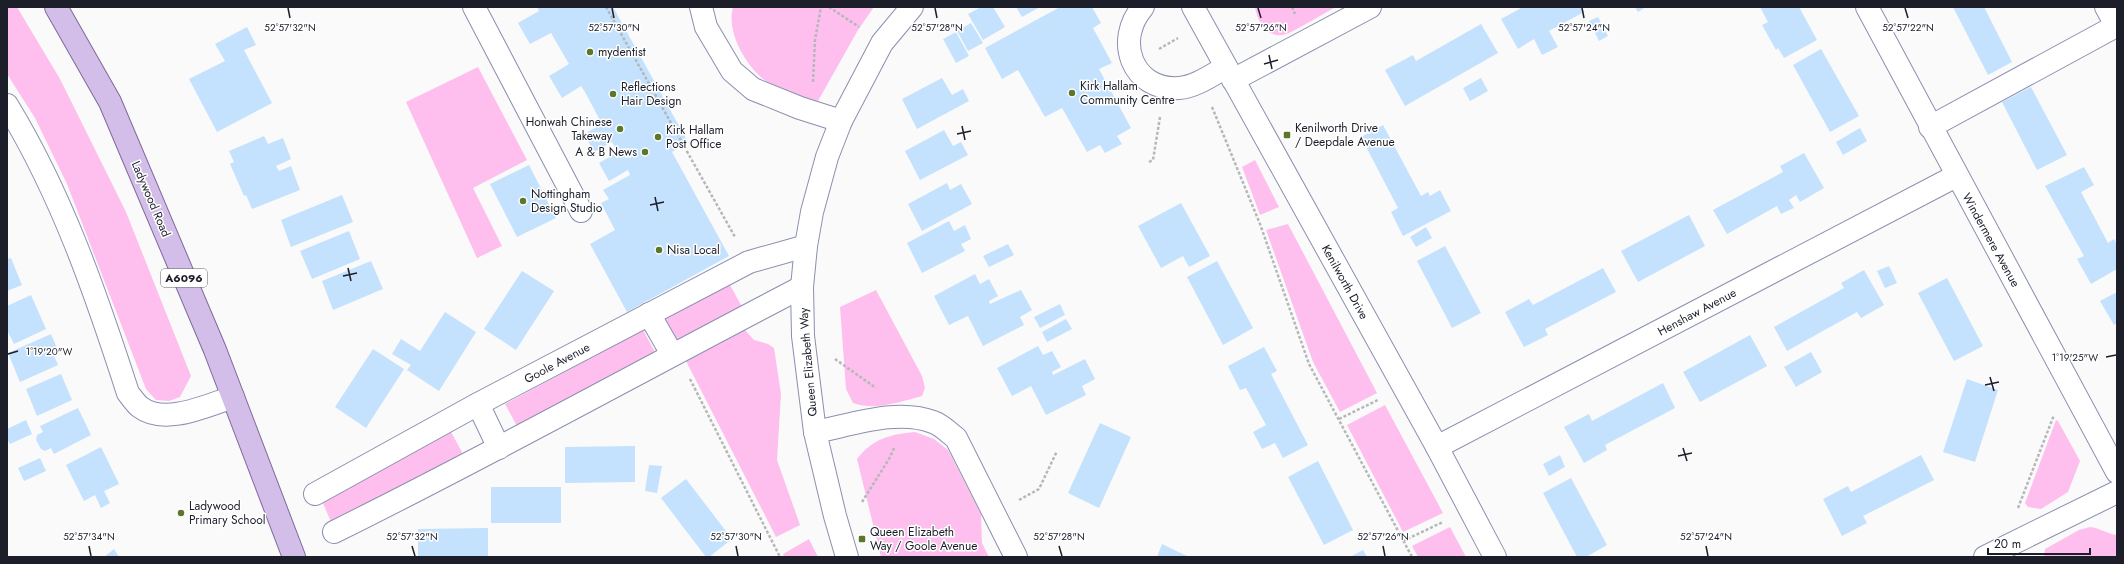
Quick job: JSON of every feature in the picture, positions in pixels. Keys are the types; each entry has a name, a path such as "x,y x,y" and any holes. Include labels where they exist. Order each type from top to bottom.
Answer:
{"main road":[{"name":"Ladywood Road","path":"56,7 110,102 215,350 294,557"}],"street":[{"path":"474,7 581,211"},
{"path":"701,7 706,27 732,71 753,89 841,121"},
{"name":"Queen Elizabeth Way","path":"847,557 834,516 815,432 803,336 802,287 806,246 812,212 827,157 841,121 882,43 912,7"},
{"path":"1143,7 1135,16 1130,28 1128,41 1130,54 1135,67 1143,77 1164,88 1180,88 1200,81 1230,74 1370,7"},
{"name":"Kenilworth Drive","path":"1193,7 1437,447 1495,557"},
{"name":"Windermere Avenue","path":"1867,7 1956,176 2117,472"},
{"path":"1930,127 2113,20"},
{"path":"7,105 53,191 79,250 128,393 140,408 151,412 171,415 233,397"},
{"name":"Henshaw Avenue","path":"1437,447 1956,176"},
{"name":"Goole Avenue","path":"315,494 478,404 749,262 806,246"},
{"path":"334,532 499,448 674,353 802,287"},
{"path":"649,314 674,353"},
{"path":"478,404 499,448"},
{"name":"Queen Elizabeth Way","path":"815,432 902,416 933,422 956,438 1016,557"},
{"path":"1985,557 2117,492"}],"path":[{"path":"606,7 749,262"},
{"path":"814,112 813,80 815,40 821,7"},
{"path":"830,7 882,43"},
{"path":"1200,81 1232,152 1257,217 1309,364 1412,557"},
{"path":"1149,162 1153,160 1156,152 1164,88"},
{"path":"674,353 780,557"},
{"path":"2019,540 2013,525 2017,511 2068,380"},
{"path":"1339,420 1374,402"},
{"path":"993,513 1040,489 1057,450"},
{"path":"1403,541 1441,522"}],"shaded area":[{"path":"7,7 17,7 60,79 126,212 191,376 180,397 169,401 156,400 146,389 67,184 35,118 7,74"},
{"path":"733,7 874,7 858,30 818,101 805,98 779,88 767,82 759,75 745,58 735,38 732,27"},
{"path":"1255,7 1336,7 1287,34 1277,35 1272,34 1263,27"},
{"path":"478,67 527,160 473,188 502,246 477,258 406,102"},
{"path":"1255,160 1279,207 1260,215 1242,167"},
{"path":"1288,224 1377,393 1340,412 1313,362 1266,230"},
{"path":"729,283 742,307 677,344 664,320"},
{"path":"876,290 922,376 925,388 922,396 888,405 870,406 853,403 846,389 840,307"},
{"path":"643,330 656,354 518,428 505,404"},
{"path":"745,330 754,340 768,344 774,348 781,394 777,460 800,525 776,537 686,361"},
{"path":"1385,405 1443,513 1403,532 1347,425"},
{"path":"2056,420 2058,421 2080,461 2068,492 2041,509 2028,507 2025,503"},
{"path":"451,432 463,454 332,524 322,501"},
{"path":"915,432 934,439 948,450 981,514 982,543 989,557 881,557 857,459 863,452 876,442 890,436"},
{"path":"1450,527 1466,557 1418,557 1412,546"},
{"path":"2090,527 2117,535 2117,557 2044,557 2045,549 2079,530"},
{"path":"809,539 818,557 784,557 783,554"}],"building":[{"path":"537,7 613,7 688,142 672,152 729,256 627,312 590,244 615,230 601,203 609,199 603,190 630,175 628,170 609,181 599,163 618,152 612,142 594,152 584,134 602,124 585,92 581,86 562,98 549,76 569,64 551,33 530,44 518,23 539,11"},
{"path":"981,7 993,7 1005,27 983,40 968,14"},
{"path":"1016,7 1040,7 1022,17"},
{"name":"Kirk Hallam Community Centre","path":"1060,7 1092,7 1101,23 1093,28 1112,63 1099,69 1131,128 1117,136 1122,144 1105,153 1100,145 1087,152 1062,108 1045,117 1018,70 1002,79 985,48"},
{"path":"1523,7 1581,7 1584,12 1549,31 1558,47 1542,55 1534,39 1518,49 1501,19"},
{"path":"1635,7 1646,7 1638,12"},
{"path":"1760,7 1799,7 1817,40 1784,58 1778,48 1776,50 1762,25 1768,22"},
{"path":"1953,7 1984,7 2012,62 1988,75"},
{"path":"1598,17 1608,36 1599,41 1589,21"},
{"path":"971,23 983,43 968,51 957,31"},
{"path":"1481,24 1498,53 1405,106 1385,70 1413,55 1416,61"},
{"path":"247,27 256,45 244,50 272,103 217,132 189,79 225,61 215,44"},
{"path":"956,32 969,56 956,63 943,39"},
{"path":"1821,49 1859,116 1830,132 1793,65"},
{"path":"942,78 952,95 963,89 969,101 917,129 902,99"},
{"path":"1481,78 1488,91 1470,101 1463,88"},
{"path":"2031,87 2067,155 2037,170 2002,102"},
{"path":"1383,125 1421,196 1428,192 1430,196 1440,190 1451,211 1403,236 1391,212 1398,208 1361,137"},
{"path":"1860,128 1867,141 1843,155 1836,142"},
{"path":"944,130 953,146 961,142 968,155 920,180 905,151"},
{"path":"264,136 268,144 283,138 291,159 276,166 279,171 291,166 300,190 252,209 246,195 244,196 230,164 234,162 229,151"},
{"path":"1804,153 1824,188 1800,202 1796,195 1789,200 1794,208 1781,214 1777,206 1727,234 1713,210 1783,172 1780,166"},
{"name":"Nottingham Design Studio","path":"529,165 556,218 517,237 490,184"},
{"path":"2084,167 2094,185 2081,192 2108,243 2114,239 2117,244 2117,269 2091,284 2077,259 2084,256 2045,186"},
{"path":"947,183 950,190 961,184 972,204 922,231 908,204"},
{"path":"342,195 353,222 291,247 281,220"},
{"path":"1181,203 1210,256 1189,267 1183,256 1161,268 1138,226"},
{"path":"1689,215 1705,246 1638,282 1621,251"},
{"path":"949,221 954,231 965,225 971,239 961,244 965,251 922,273 907,243"},
{"path":"1426,227 1432,238 1416,247 1410,237"},
{"path":"349,231 360,259 312,279 300,251"},
{"path":"1008,244 1014,255 989,267 983,256"},
{"path":"1445,246 1481,313 1452,328 1417,261"},
{"path":"11,258 22,285 7,291 7,259"},
{"path":"371,261 383,289 333,310 322,281"},
{"path":"1217,261 1253,328 1223,345 1187,277"},
{"path":"1889,266 1897,283 1885,288 1877,271"},
{"path":"1603,268 1616,292 1545,329 1548,335 1524,347 1505,312 1529,299 1533,305"},
{"path":"1864,270 1884,305 1861,318 1857,312 1787,351 1774,327 1844,288 1841,283"},
{"path":"522,271 554,291 516,350 484,329"},
{"path":"975,274 980,284 989,279 998,296 989,301 990,304 1021,290 1032,310 1020,317 1024,325 983,346 968,316 949,325 934,296"},
{"path":"1947,278 1983,346 1954,361 1918,293"},
{"path":"2117,292 2117,323 2114,325 2100,301"},
{"path":"31,295 46,329 14,344 7,330 7,306"},
{"path":"1060,304 1065,315 1040,328 1034,317"},
{"path":"445,312 476,332 439,391 407,370 411,365 392,354 401,339 420,351"},
{"path":"1066,319 1072,329 1047,342 1042,332"},
{"path":"51,334 57,348 52,351 58,365 20,382 8,353"},
{"path":"1750,335 1767,366 1700,402 1683,372"},
{"path":"1038,346 1043,355 1052,351 1061,367 1052,372 1053,375 1085,359 1095,379 1082,386 1086,395 1046,415 1031,386 1012,396 997,368"},
{"path":"1264,347 1277,371 1271,374 1308,445 1283,458 1275,443 1262,449 1253,432 1266,425 1246,388 1240,390 1228,366"},
{"path":"373,349 404,369 366,428 335,407"},
{"path":"1811,352 1822,372 1796,387 1784,367"},
{"path":"61,374 72,400 37,416 26,389"},
{"path":"1967,379 1998,390 1975,462 1943,452"},
{"path":"1663,383 1675,408 1605,445 1607,450 1584,463 1564,427 1589,414 1592,421"},
{"path":"78,408 91,435 54,454 51,448 45,451 41,449 36,440 37,435 43,432 40,426"},
{"path":"26,420 32,434 10,444 7,439 7,429"},
{"path":"1100,423 1131,437 1099,508 1068,493"},
{"path":"635,446 635,482 565,483 565,447"},
{"path":"101,447 119,484 104,491 110,503 101,508 95,495 84,501 66,465"},
{"path":"1560,455 1565,467 1549,476 1543,464"},
{"path":"1921,455 1934,480 1863,516 1867,523 1842,536 1823,499 1848,486 1851,492"},
{"path":"40,458 46,471 24,481 18,468"},
{"path":"1318,461 1353,530 1324,545 1288,477"},
{"path":"649,465 662,466 657,493 645,491"},
{"path":"1571,478 1607,545 1586,557 1577,557 1543,493"},
{"path":"686,479 732,539 709,557 706,557 661,498"},
{"path":"491,487 561,487 561,523 491,523"},
{"path":"488,528 488,557 418,557 418,529"},
{"path":"1162,544 1189,557 1157,557"},
{"path":"114,549 119,557 104,557"},
{"path":"1363,550 1367,557 1350,557"}],"place":[{"name":"mydentist","path":"590,52"},
{"name":"Kirk Hallam Community Centre","path":"1072,93"},
{"name":"Reflections Hair Design","path":"613,94"},
{"name":"Honwah Chinese Takeway","path":"620,129"},
{"name":"Kenilworth Drive / Deepdale Avenue","path":"1287,135"},
{"name":"Kirk Hallam Post Office","path":"658,137"},
{"name":"A & B News","path":"645,152"},
{"name":"Nottingham Design Studio","path":"523,201"},
{"name":"Nisa Local","path":"659,250"},
{"name":"Ladywood Primary School","path":"181,513"},
{"name":"Queen Elizabeth Way / Goole Avenue","path":"862,539"}]}
